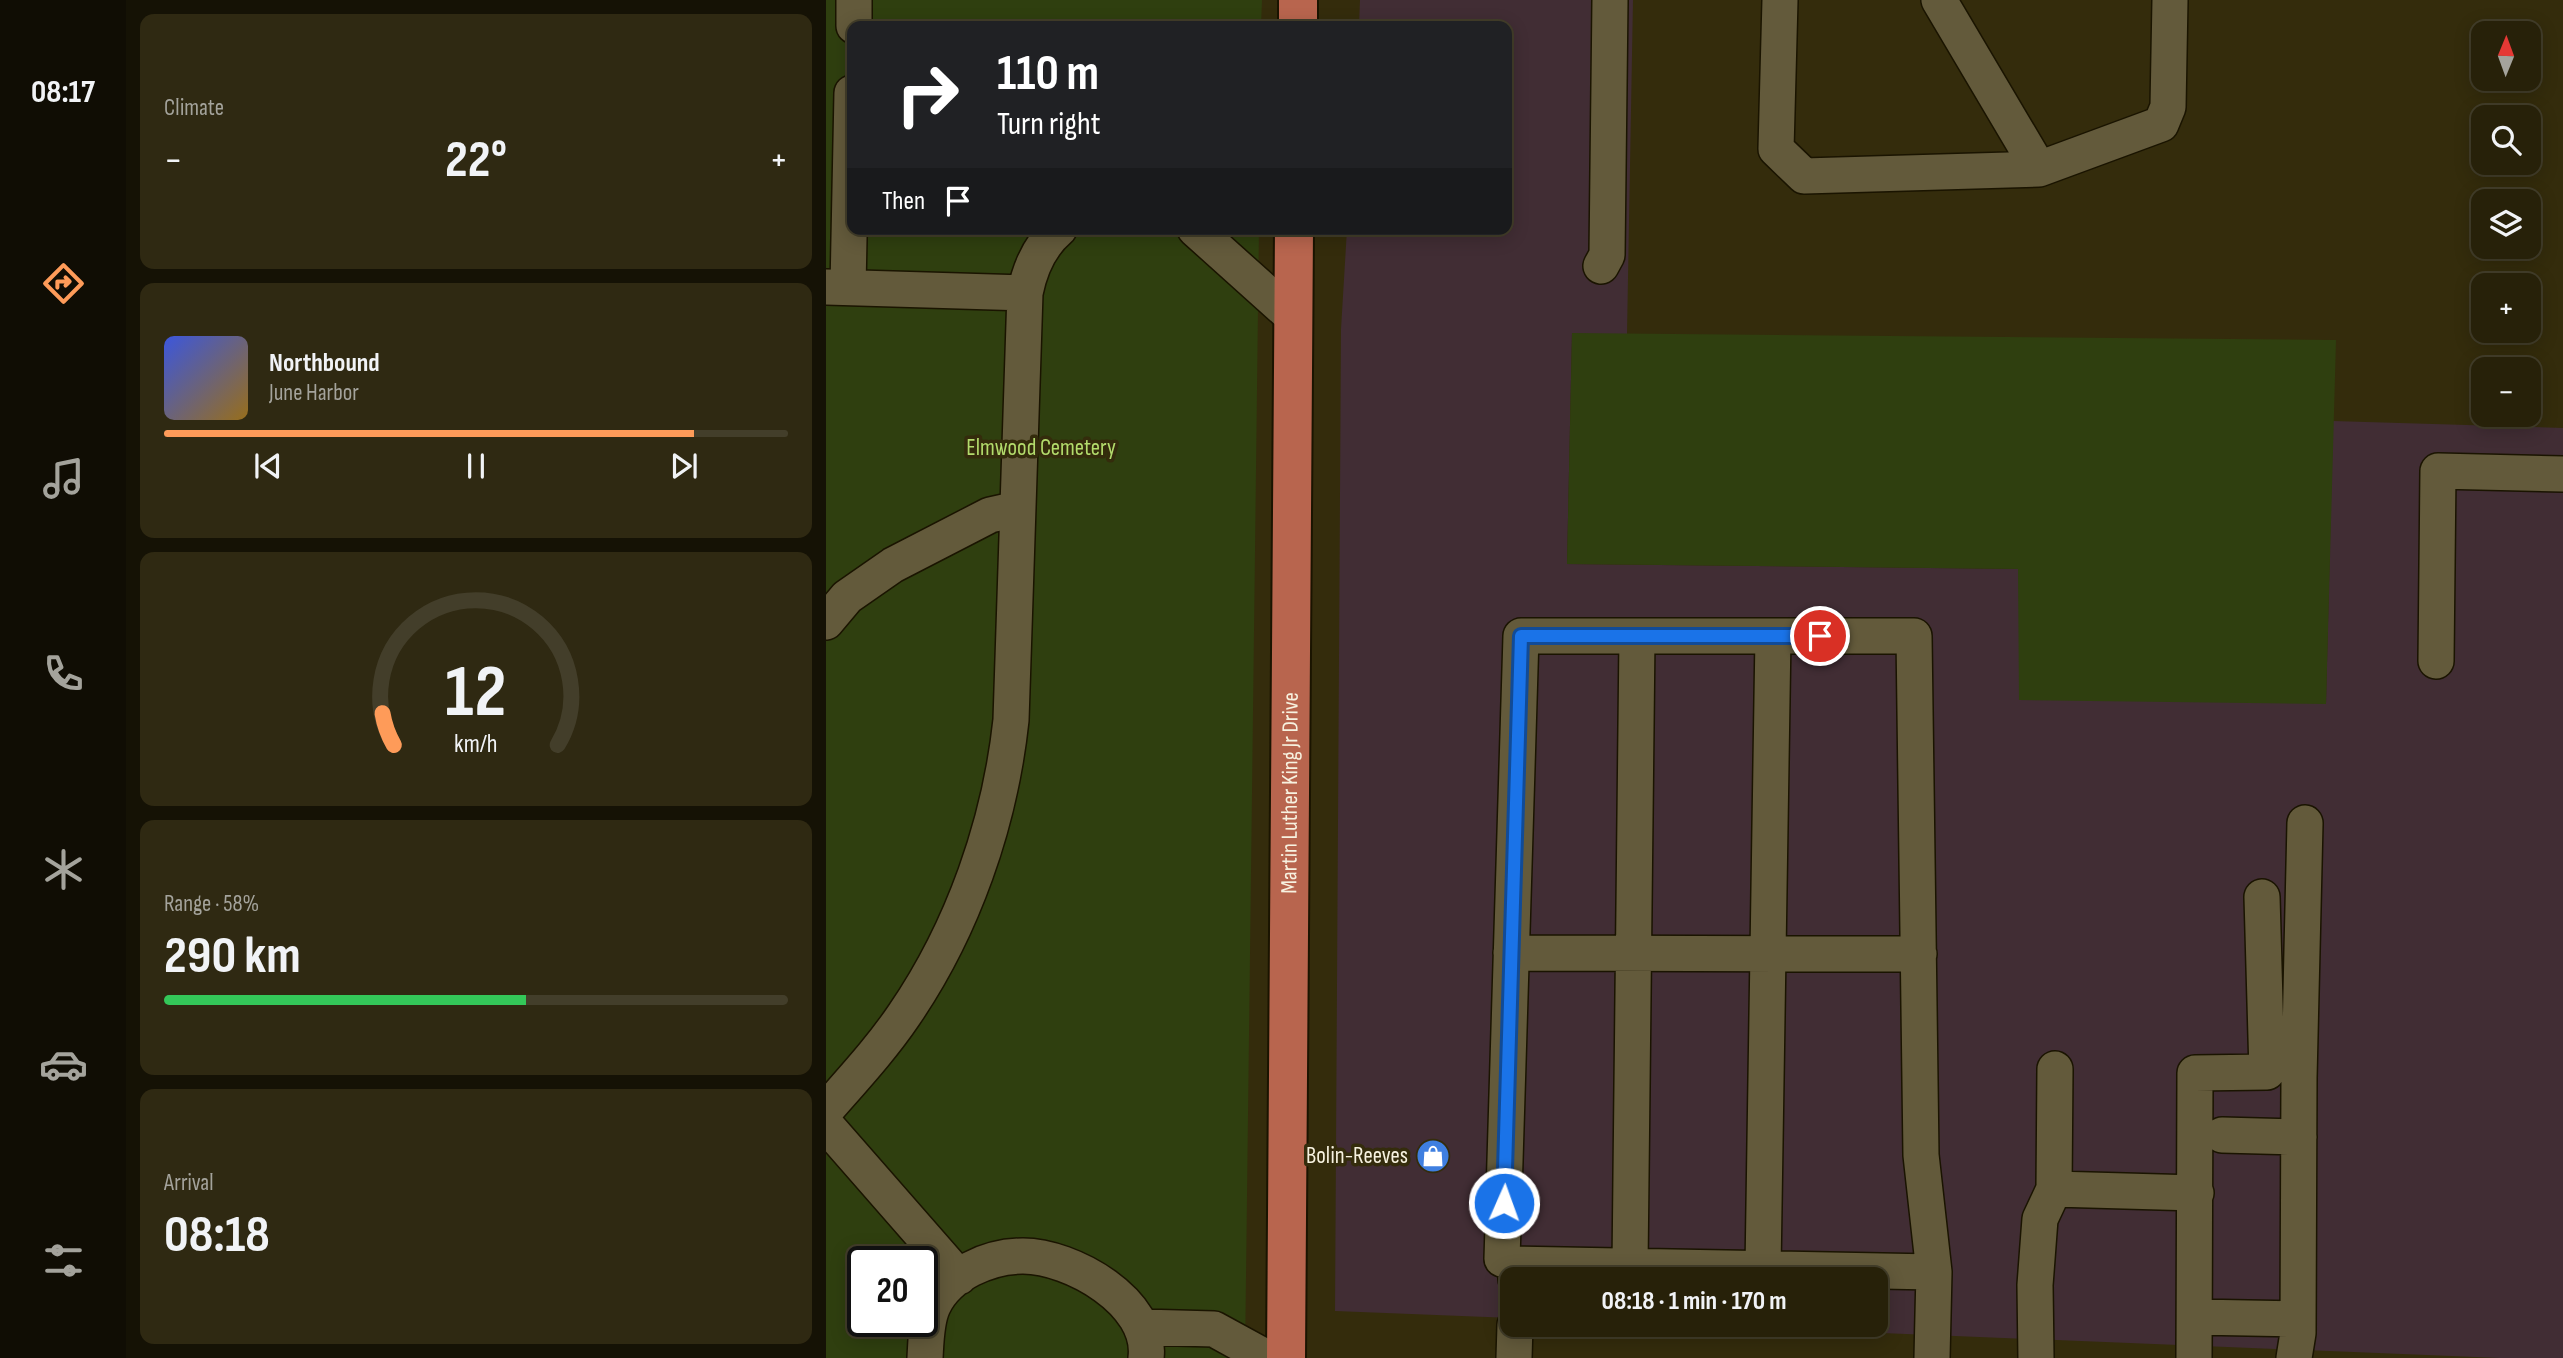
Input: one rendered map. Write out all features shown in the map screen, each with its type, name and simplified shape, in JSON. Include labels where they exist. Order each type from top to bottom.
[{"type":"main road","points":[[1297,21],[1298,0]]},
{"type":"main road","name":"Martin Luther King Jr Drive","points":[[1286,1358],[1294,235]]},
{"type":"lane","points":[[854,0],[854,21]]},
{"type":"lane","points":[[1601,266],[1607,255],[1610,0]]},
{"type":"lane","points":[[1780,0],[1776,149],[1804,176],[2039,169],[2161,124],[2168,107],[2170,0]]},
{"type":"lane","points":[[1939,0],[2039,169]]},
{"type":"lane","points":[[847,158],[837,287],[1025,293]]},
{"type":"lane","points":[[826,1110],[879,1049],[905,1013],[946,940],[979,861],[996,804],[1009,745],[1013,680],[1025,293],[1030,270],[1041,249],[1054,235]]},
{"type":"lane","points":[[1202,235],[1293,317]]},
{"type":"lane","points":[[2436,661],[2438,471],[2563,474]]},
{"type":"lane","points":[[826,622],[847,597],[893,565],[990,515],[1017,509]]},
{"type":"lane","points":[[1511,1267],[1502,1259],[1521,636],[1914,636],[1921,1155],[1934,1272],[1932,1358]]},
{"type":"lane","points":[[1763,1267],[1773,636]]},
{"type":"lane","points":[[1630,1266],[1637,637]]},
{"type":"lane","points":[[2294,1358],[2298,1333],[2305,823]]},
{"type":"lane","points":[[2194,1358],[2195,1073],[2267,1072],[2262,897]]},
{"type":"lane","points":[[1511,953],[1919,954]]},
{"type":"lane","points":[[2036,1358],[2035,1284],[2040,1219],[2054,1189],[2055,1069]]},
{"type":"lane","points":[[826,1125],[959,1277]]},
{"type":"lane","points":[[2222,1135],[2299,1137]]},
{"type":"lane","points":[[2054,1189],[2196,1193]]},
{"type":"lane","points":[[925,1358],[926,1331],[933,1305],[950,1283],[971,1269],[999,1258],[1024,1256],[1054,1261],[1077,1269],[1099,1282],[1130,1309],[1144,1343],[1214,1329],[1267,1358]]},
{"type":"lane","points":[[1611,1267],[1674,1267]]},
{"type":"lane","points":[[1888,1271],[1934,1272]]},
{"type":"lane","points":[[2195,1317],[2298,1319]]},
{"type":"lane","points":[[1514,1358],[1515,1337]]},
{"type":"shaded area","points":[[1360,0],[1633,0],[1627,334],[1572,334],[1567,564],[2018,569],[2326,703],[2333,421],[2563,428],[2563,1358],[2500,1358],[1888,1333],[1888,1267],[1500,1267],[1500,1318],[1335,1311],[1341,329],[1347,235],[1512,235],[1512,21],[1359,21]]},
{"type":"green space","name":"Elmwood Cemetery","points":[[826,0],[1262,0],[1261,21],[847,21],[847,235],[1259,235],[1245,1358],[826,1358]]},
{"type":"green space","points":[[1572,333],[2336,340],[2326,704],[2019,700],[2018,569],[1567,564]]},
{"type":"place","name":"Bolin-Reeves","points":[[1433,1156]]},
{"type":"route","points":[[1504,1203],[1521,636],[1820,636]]}]
